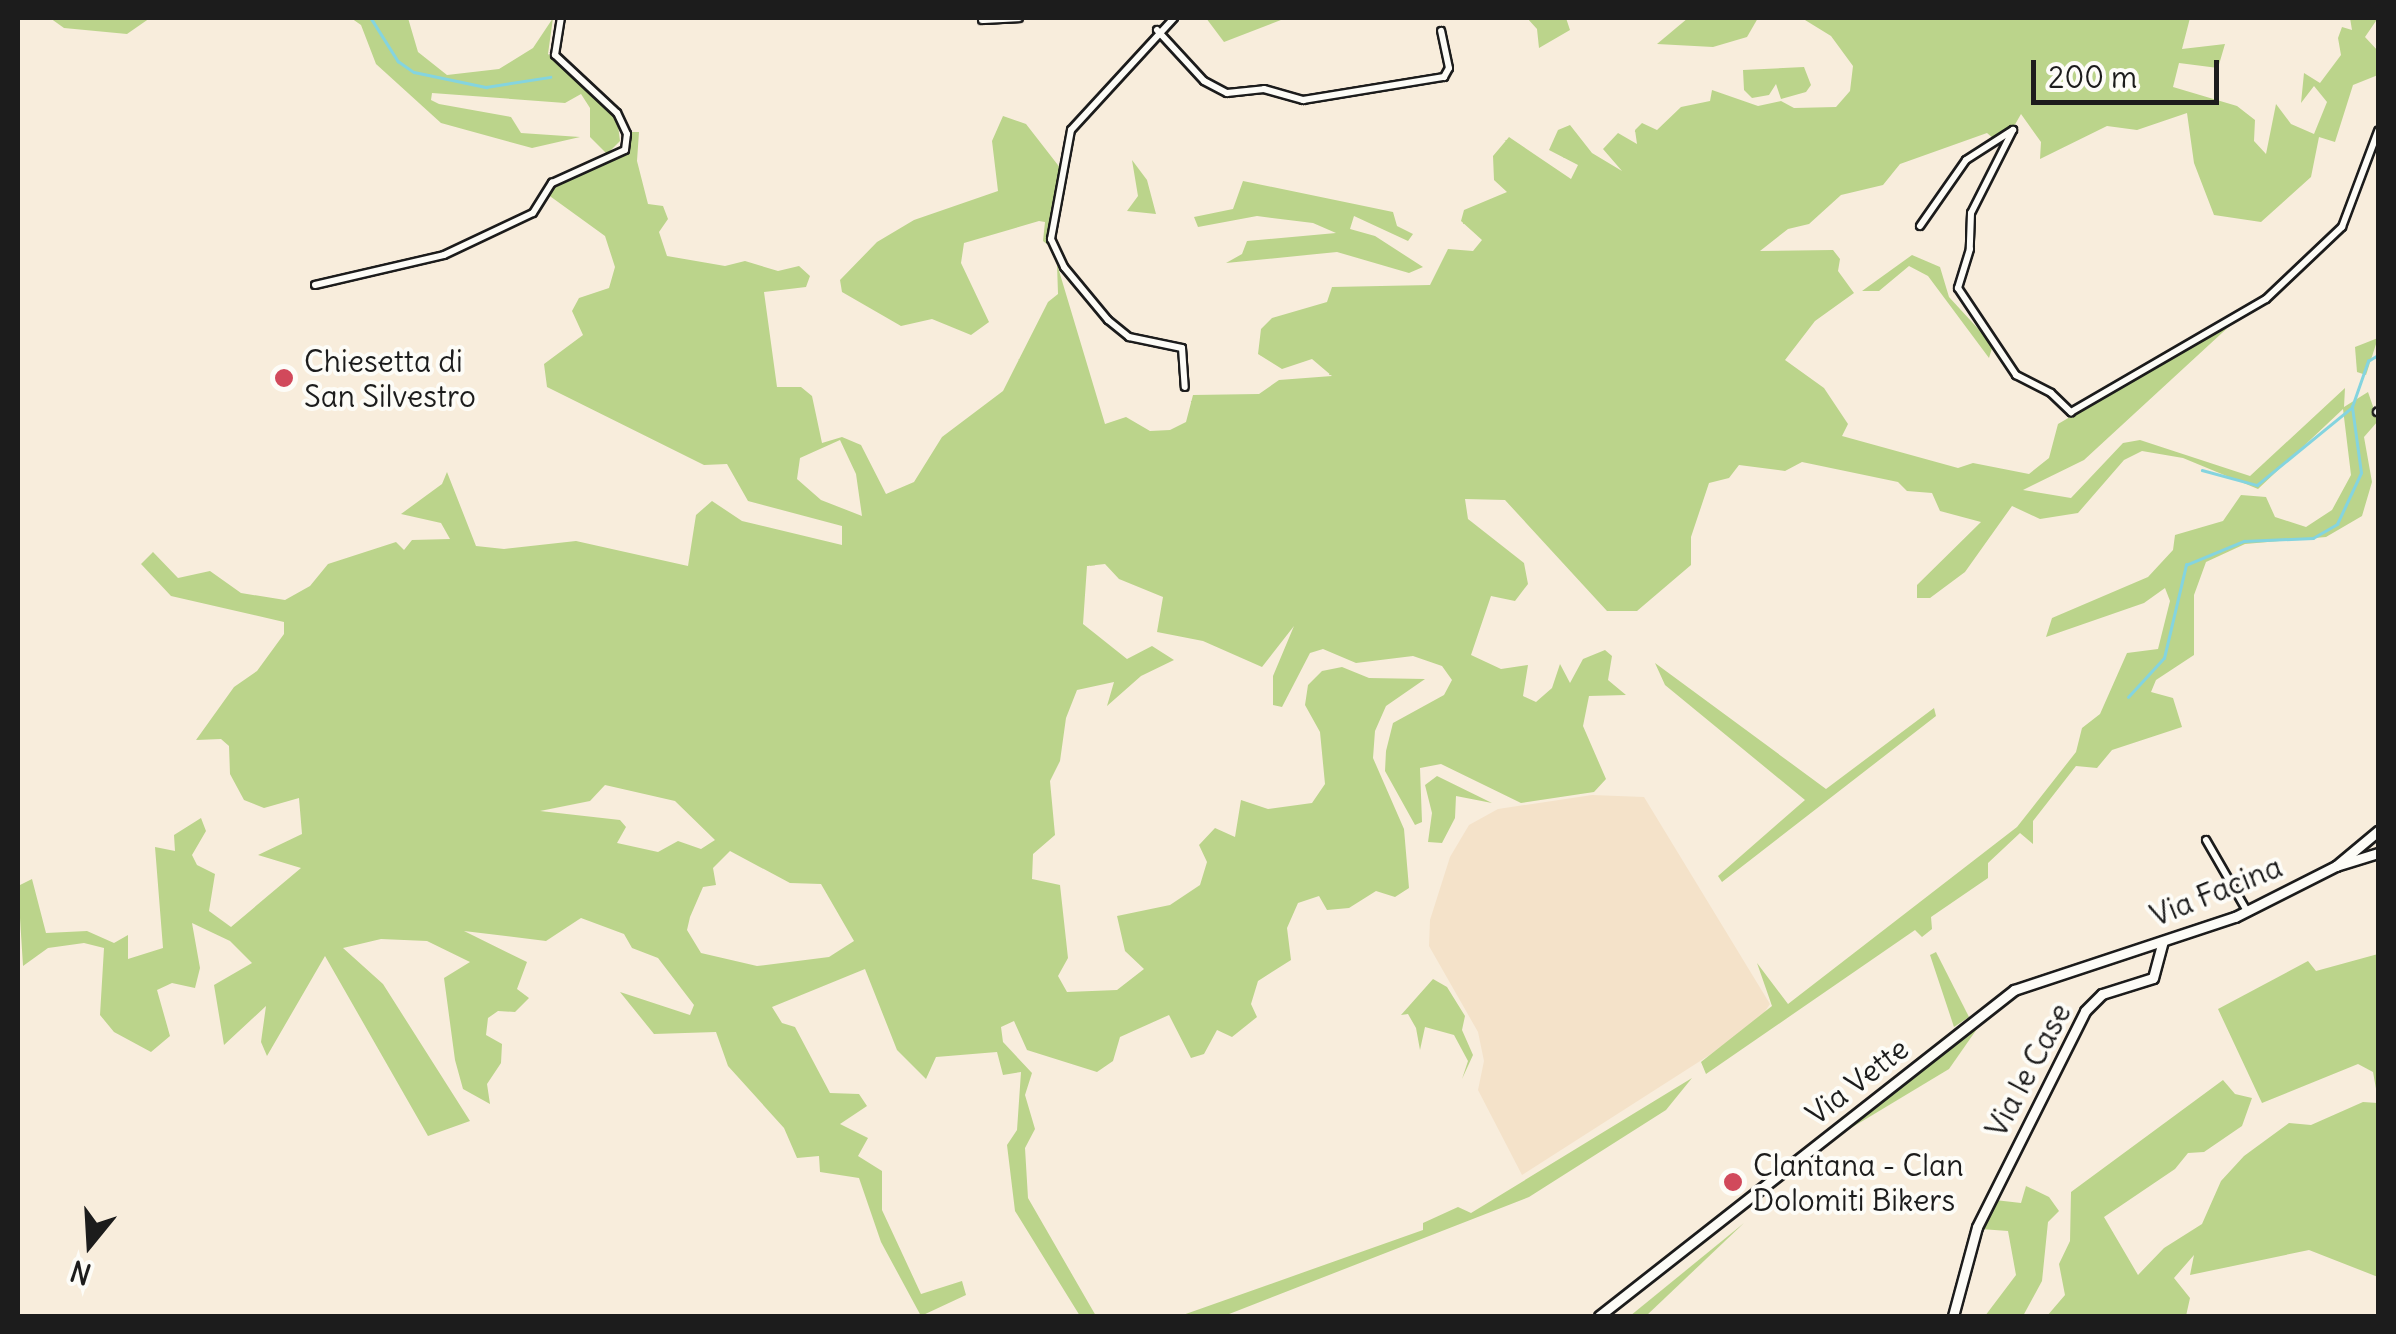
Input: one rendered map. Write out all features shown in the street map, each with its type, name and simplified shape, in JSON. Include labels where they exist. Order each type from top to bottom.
[{"type":"main road","name":"Via Facina","points":[[2059,971],[2163,941],[2246,911],[2336,866],[2378,832]]},
{"type":"main road","points":[[2336,866],[2378,853]]},
{"type":"main road","name":"Via le Case","points":[[1953,1316],[1977,1227],[2085,1011],[2102,994],[2153,978],[2163,941]]},
{"type":"main road","name":"Via Vette","points":[[1599,1316],[1999,1000],[2059,971]]},
{"type":"street","points":[[315,285],[444,255],[533,213],[552,183],[625,150],[628,134],[617,112],[555,55],[561,18]]},
{"type":"street","points":[[981,18],[1004,18]]},
{"type":"street","points":[[981,18],[1019,18]]},
{"type":"street","points":[[1174,18],[1156,30],[1071,130],[1051,238],[1064,268],[1108,320],[1128,337],[1182,348],[1185,387]]},
{"type":"street","points":[[1156,30],[1204,81],[1227,93],[1264,89],[1303,100],[1444,77],[1449,68],[1442,31]]},
{"type":"street","points":[[1920,226],[1966,160],[2014,130],[1971,214],[1970,249],[1958,288],[2016,375],[2051,393],[2071,412],[2266,299],[2342,227],[2378,132]]},
{"type":"street","points":[[2206,840],[2246,911]]},
{"type":"shaded area","points":[[1592,795],[1644,797],[1770,1004],[1760,1019],[1708,1056],[1522,1175],[1478,1090],[1484,1061],[1478,1032],[1429,946],[1430,920],[1450,857],[1469,825],[1498,809]]},
{"type":"green space","points":[[50,18],[150,18],[127,34],[64,28]]},
{"type":"green space","points":[[351,18],[408,18],[418,52],[447,75],[499,69],[533,48],[553,18],[548,54],[600,97],[618,125],[620,141],[607,154],[590,137],[590,108],[581,94],[565,103],[432,93],[431,100],[439,104],[511,117],[521,133],[580,137],[532,148],[441,123],[376,64],[361,25]]},
{"type":"green space","points":[[1206,18],[1286,18],[1224,42]]},
{"type":"green space","points":[[1527,18],[1566,18],[1570,30],[1539,48],[1537,29]]},
{"type":"green space","points":[[1688,18],[1758,18],[1747,37],[1713,47],[1657,44]]},
{"type":"green space","points":[[1778,18],[2190,18],[2182,49],[2225,44],[2218,68],[2179,63],[2173,87],[2237,106],[2255,120],[2254,141],[2266,154],[2276,104],[2291,124],[2314,134],[2327,102],[2314,86],[2301,103],[2304,73],[2320,83],[2341,55],[2338,38],[2342,27],[2352,30],[2350,18],[2378,18],[2365,37],[2378,51],[2378,75],[2353,85],[2335,142],[2319,137],[2311,177],[2261,222],[2214,215],[2194,163],[2187,113],[2137,130],[2107,126],[2040,159],[2041,142],[2021,114],[2009,135],[1994,139],[1987,133],[1900,164],[1883,185],[1841,195],[1809,224],[1788,229],[1760,251],[1833,250],[1840,259],[1838,271],[1854,293],[1815,321],[1785,360],[1824,388],[1848,424],[1842,436],[1958,468],[1973,463],[2029,474],[2049,458],[2058,424],[2235,321],[2084,460],[2023,490],[2071,498],[2123,443],[2140,440],[2250,476],[2345,388],[2344,407],[2368,392],[2378,421],[2364,437],[2372,482],[2362,516],[2326,537],[2245,544],[2206,562],[2194,595],[2194,655],[2156,680],[2151,692],[2173,698],[2182,727],[2112,750],[2097,768],[2076,766],[2033,821],[2033,844],[2020,833],[1988,863],[1988,878],[1931,917],[1932,929],[1922,937],[1915,930],[1706,1074],[1701,1062],[1772,1006],[1757,963],[1788,1004],[2017,827],[2076,752],[2082,728],[2100,714],[2127,653],[2158,649],[2170,601],[2165,588],[2144,603],[2046,637],[2052,618],[2148,577],[2173,550],[2175,535],[2223,521],[2241,495],[2266,497],[2275,517],[2306,527],[2332,510],[2351,475],[2343,409],[2258,489],[2183,458],[2142,451],[2124,460],[2078,513],[2040,519],[2012,506],[1965,572],[1930,598],[1917,598],[1917,585],[1981,522],[1940,511],[1932,493],[1907,491],[1898,482],[1802,462],[1785,471],[1739,465],[1729,478],[1709,483],[1691,537],[1691,565],[1637,611],[1607,611],[1505,500],[1465,499],[1468,519],[1524,563],[1528,584],[1515,601],[1491,596],[1471,655],[1501,669],[1528,665],[1523,696],[1536,702],[1552,688],[1560,664],[1570,683],[1583,659],[1605,650],[1612,656],[1608,680],[1626,695],[1589,696],[1583,726],[1606,779],[1594,792],[1521,803],[1441,764],[1420,768],[1422,822],[1415,825],[1385,771],[1386,751],[1393,723],[1444,695],[1452,680],[1442,666],[1413,656],[1356,663],[1323,649],[1310,653],[1282,707],[1273,705],[1273,676],[1294,626],[1262,667],[1203,641],[1157,632],[1163,597],[1119,579],[1105,564],[1087,566],[1083,624],[1127,659],[1152,646],[1174,660],[1141,676],[1107,706],[1114,682],[1077,690],[1066,718],[1060,761],[1050,781],[1055,835],[1033,854],[1032,879],[1060,885],[1068,958],[1058,976],[1067,992],[1117,990],[1144,969],[1125,951],[1117,916],[1170,905],[1200,885],[1207,862],[1199,845],[1215,828],[1235,837],[1241,800],[1268,809],[1312,803],[1325,784],[1320,732],[1305,705],[1308,685],[1322,671],[1342,667],[1369,678],[1425,679],[1386,706],[1375,731],[1373,758],[1404,829],[1409,888],[1395,897],[1376,891],[1349,908],[1327,910],[1319,896],[1298,903],[1287,928],[1291,960],[1258,981],[1251,1004],[1257,1017],[1232,1037],[1217,1030],[1204,1054],[1191,1058],[1169,1015],[1120,1037],[1113,1061],[1097,1072],[1027,1050],[1014,1021],[1001,1027],[1003,1042],[1032,1073],[1025,1095],[1035,1129],[1025,1148],[1028,1198],[1096,1316],[1080,1316],[1015,1211],[1007,1145],[1017,1130],[1021,1072],[1003,1075],[997,1052],[936,1057],[926,1079],[897,1050],[865,969],[772,1007],[782,1023],[795,1027],[830,1093],[859,1094],[867,1106],[840,1124],[868,1138],[858,1156],[882,1171],[882,1210],[921,1294],[962,1281],[966,1295],[921,1316],[881,1242],[859,1178],[820,1172],[819,1156],[797,1158],[784,1128],[728,1066],[716,1032],[654,1034],[620,992],[690,1015],[694,1005],[658,958],[632,948],[624,934],[581,918],[546,941],[464,931],[527,962],[517,989],[529,998],[515,1012],[498,1011],[488,1018],[486,1035],[502,1044],[501,1063],[487,1084],[490,1104],[463,1089],[455,1060],[444,978],[470,962],[427,941],[381,939],[343,948],[383,984],[470,1121],[428,1136],[325,956],[267,1056],[261,1042],[266,1006],[224,1045],[214,985],[252,963],[230,941],[192,923],[200,968],[195,988],[172,983],[157,990],[170,1036],[151,1052],[114,1032],[100,1015],[104,948],[84,943],[48,948],[23,966],[18,886],[32,879],[46,933],[87,931],[114,943],[128,935],[128,959],[163,948],[155,847],[175,851],[174,835],[201,818],[206,831],[192,855],[197,865],[215,874],[209,911],[231,927],[301,868],[258,855],[302,834],[299,798],[264,808],[244,800],[230,774],[229,746],[221,739],[196,740],[234,687],[257,671],[284,634],[284,622],[171,596],[141,564],[153,552],[178,578],[210,571],[241,593],[285,600],[310,586],[328,564],[396,542],[404,550],[412,540],[450,539],[441,523],[401,514],[442,484],[447,472],[476,546],[504,549],[576,541],[688,566],[696,515],[712,501],[742,521],[842,545],[842,526],[748,501],[727,464],[704,465],[547,387],[544,364],[583,335],[572,311],[579,298],[609,288],[615,267],[605,236],[547,194],[554,185],[627,152],[630,132],[639,132],[637,161],[648,204],[663,206],[668,219],[659,232],[667,256],[725,266],[745,261],[778,271],[799,266],[810,276],[806,287],[764,292],[777,387],[801,387],[812,396],[822,443],[842,437],[861,445],[886,494],[914,482],[942,437],[1003,391],[1048,302],[1058,294],[1057,264],[1105,424],[1126,417],[1150,431],[1170,430],[1186,422],[1193,395],[1259,394],[1279,380],[1332,376],[1312,359],[1282,369],[1258,354],[1261,329],[1272,318],[1327,302],[1332,287],[1430,285],[1448,249],[1473,251],[1482,240],[1461,221],[1464,210],[1507,192],[1494,180],[1493,156],[1509,137],[1571,179],[1578,165],[1549,150],[1558,130],[1570,125],[1592,153],[1622,171],[1603,149],[1618,133],[1637,144],[1635,130],[1642,123],[1657,130],[1681,107],[1710,101],[1712,90],[1758,106],[1781,101],[1794,108],[1836,107],[1850,91],[1853,66],[1831,36],[1805,20]],"holes":[[[840,440],[856,474],[862,516],[821,500],[797,479],[800,458]],[[605,785],[675,801],[715,840],[701,849],[678,841],[658,852],[617,843],[626,827],[620,820],[540,811],[590,801]],[[730,851],[790,883],[821,884],[854,941],[829,957],[757,966],[701,953],[687,930],[703,887],[716,885],[713,868]]]},
{"type":"green space","points":[[1804,67],[1811,85],[1806,92],[1781,99],[1776,84],[1769,95],[1752,98],[1744,90],[1743,70]]},
{"type":"green space","points":[[1003,116],[1026,124],[1061,169],[1048,245],[1043,241],[1045,222],[1039,221],[964,243],[961,263],[989,322],[971,335],[932,319],[901,326],[842,292],[840,280],[877,242],[914,220],[998,191],[992,141]]},
{"type":"green space","points":[[1132,160],[1147,180],[1156,214],[1127,211],[1138,196]]},
{"type":"green space","points":[[1243,181],[1393,212],[1397,226],[1413,234],[1408,241],[1354,216],[1350,229],[1375,236],[1423,267],[1409,273],[1337,252],[1226,263],[1242,254],[1247,241],[1336,233],[1313,223],[1257,216],[1198,227],[1194,217],[1233,209]]},
{"type":"green space","points":[[1912,255],[1940,267],[1949,297],[1993,345],[1989,358],[1928,276],[1909,266],[1879,291],[1862,291]]},
{"type":"green space","points":[[2378,338],[2366,375],[2357,372],[2355,347]]},
{"type":"green space","points":[[1655,663],[1826,789],[1934,708],[1936,716],[1722,882],[1718,876],[1805,800],[1665,685]]},
{"type":"green space","points":[[1437,776],[1492,803],[1456,796],[1455,818],[1442,843],[1428,842],[1432,813],[1425,785]]},
{"type":"green space","points":[[1936,952],[1969,1017],[1954,1027],[1930,955]]},
{"type":"green space","points":[[2378,954],[2378,1100],[2373,1072],[2358,1064],[2262,1103],[2218,1009],[2308,961],[2316,971]]},
{"type":"green space","points":[[1433,979],[1447,987],[1465,1016],[1462,1030],[1473,1055],[1462,1079],[1468,1061],[1454,1035],[1425,1027],[1420,1050],[1416,1028],[1408,1014],[1401,1015]]},
{"type":"green space","points":[[1986,1016],[1949,1069],[1821,1146]]},
{"type":"green space","points":[[1692,1078],[1666,1110],[1529,1197],[1224,1316],[1180,1316],[1423,1230],[1423,1223],[1458,1207],[1471,1213]]},
{"type":"green space","points":[[2223,1080],[2235,1094],[2252,1098],[2242,1126],[2204,1152],[2188,1153],[2175,1169],[2104,1217],[2138,1275],[2164,1248],[2202,1224],[2221,1181],[2244,1156],[2289,1123],[2311,1125],[2363,1102],[2378,1103],[2378,1277],[2309,1250],[2190,1275],[2194,1255],[2174,1278],[2190,1298],[2186,1316],[2047,1316],[2065,1295],[2059,1264],[2070,1241],[2071,1192]]},
{"type":"green space","points":[[2026,1186],[2049,1197],[2059,1211],[2048,1222],[2042,1281],[2023,1316],[1985,1316],[2016,1275],[2008,1231],[1981,1229],[1995,1200],[2021,1203]]},
{"type":"green space","points":[[1744,1223],[1646,1316],[1630,1316]]},
{"type":"waterway","points":[[371,18],[398,61],[414,72],[486,87],[550,77]]},
{"type":"waterway","points":[[2128,697],[2164,658],[2186,565],[2244,541],[2313,538],[2337,524],[2361,473],[2352,407],[2368,361],[2378,355]]},
{"type":"waterway","points":[[2202,470],[2257,485],[2350,409]]},
{"type":"place","name":"Chiesetta di San Silvestro","points":[[284,378]]},
{"type":"place","name":"Clantana - Clan Dolomiti Bikers","points":[[1733,1182]]}]
